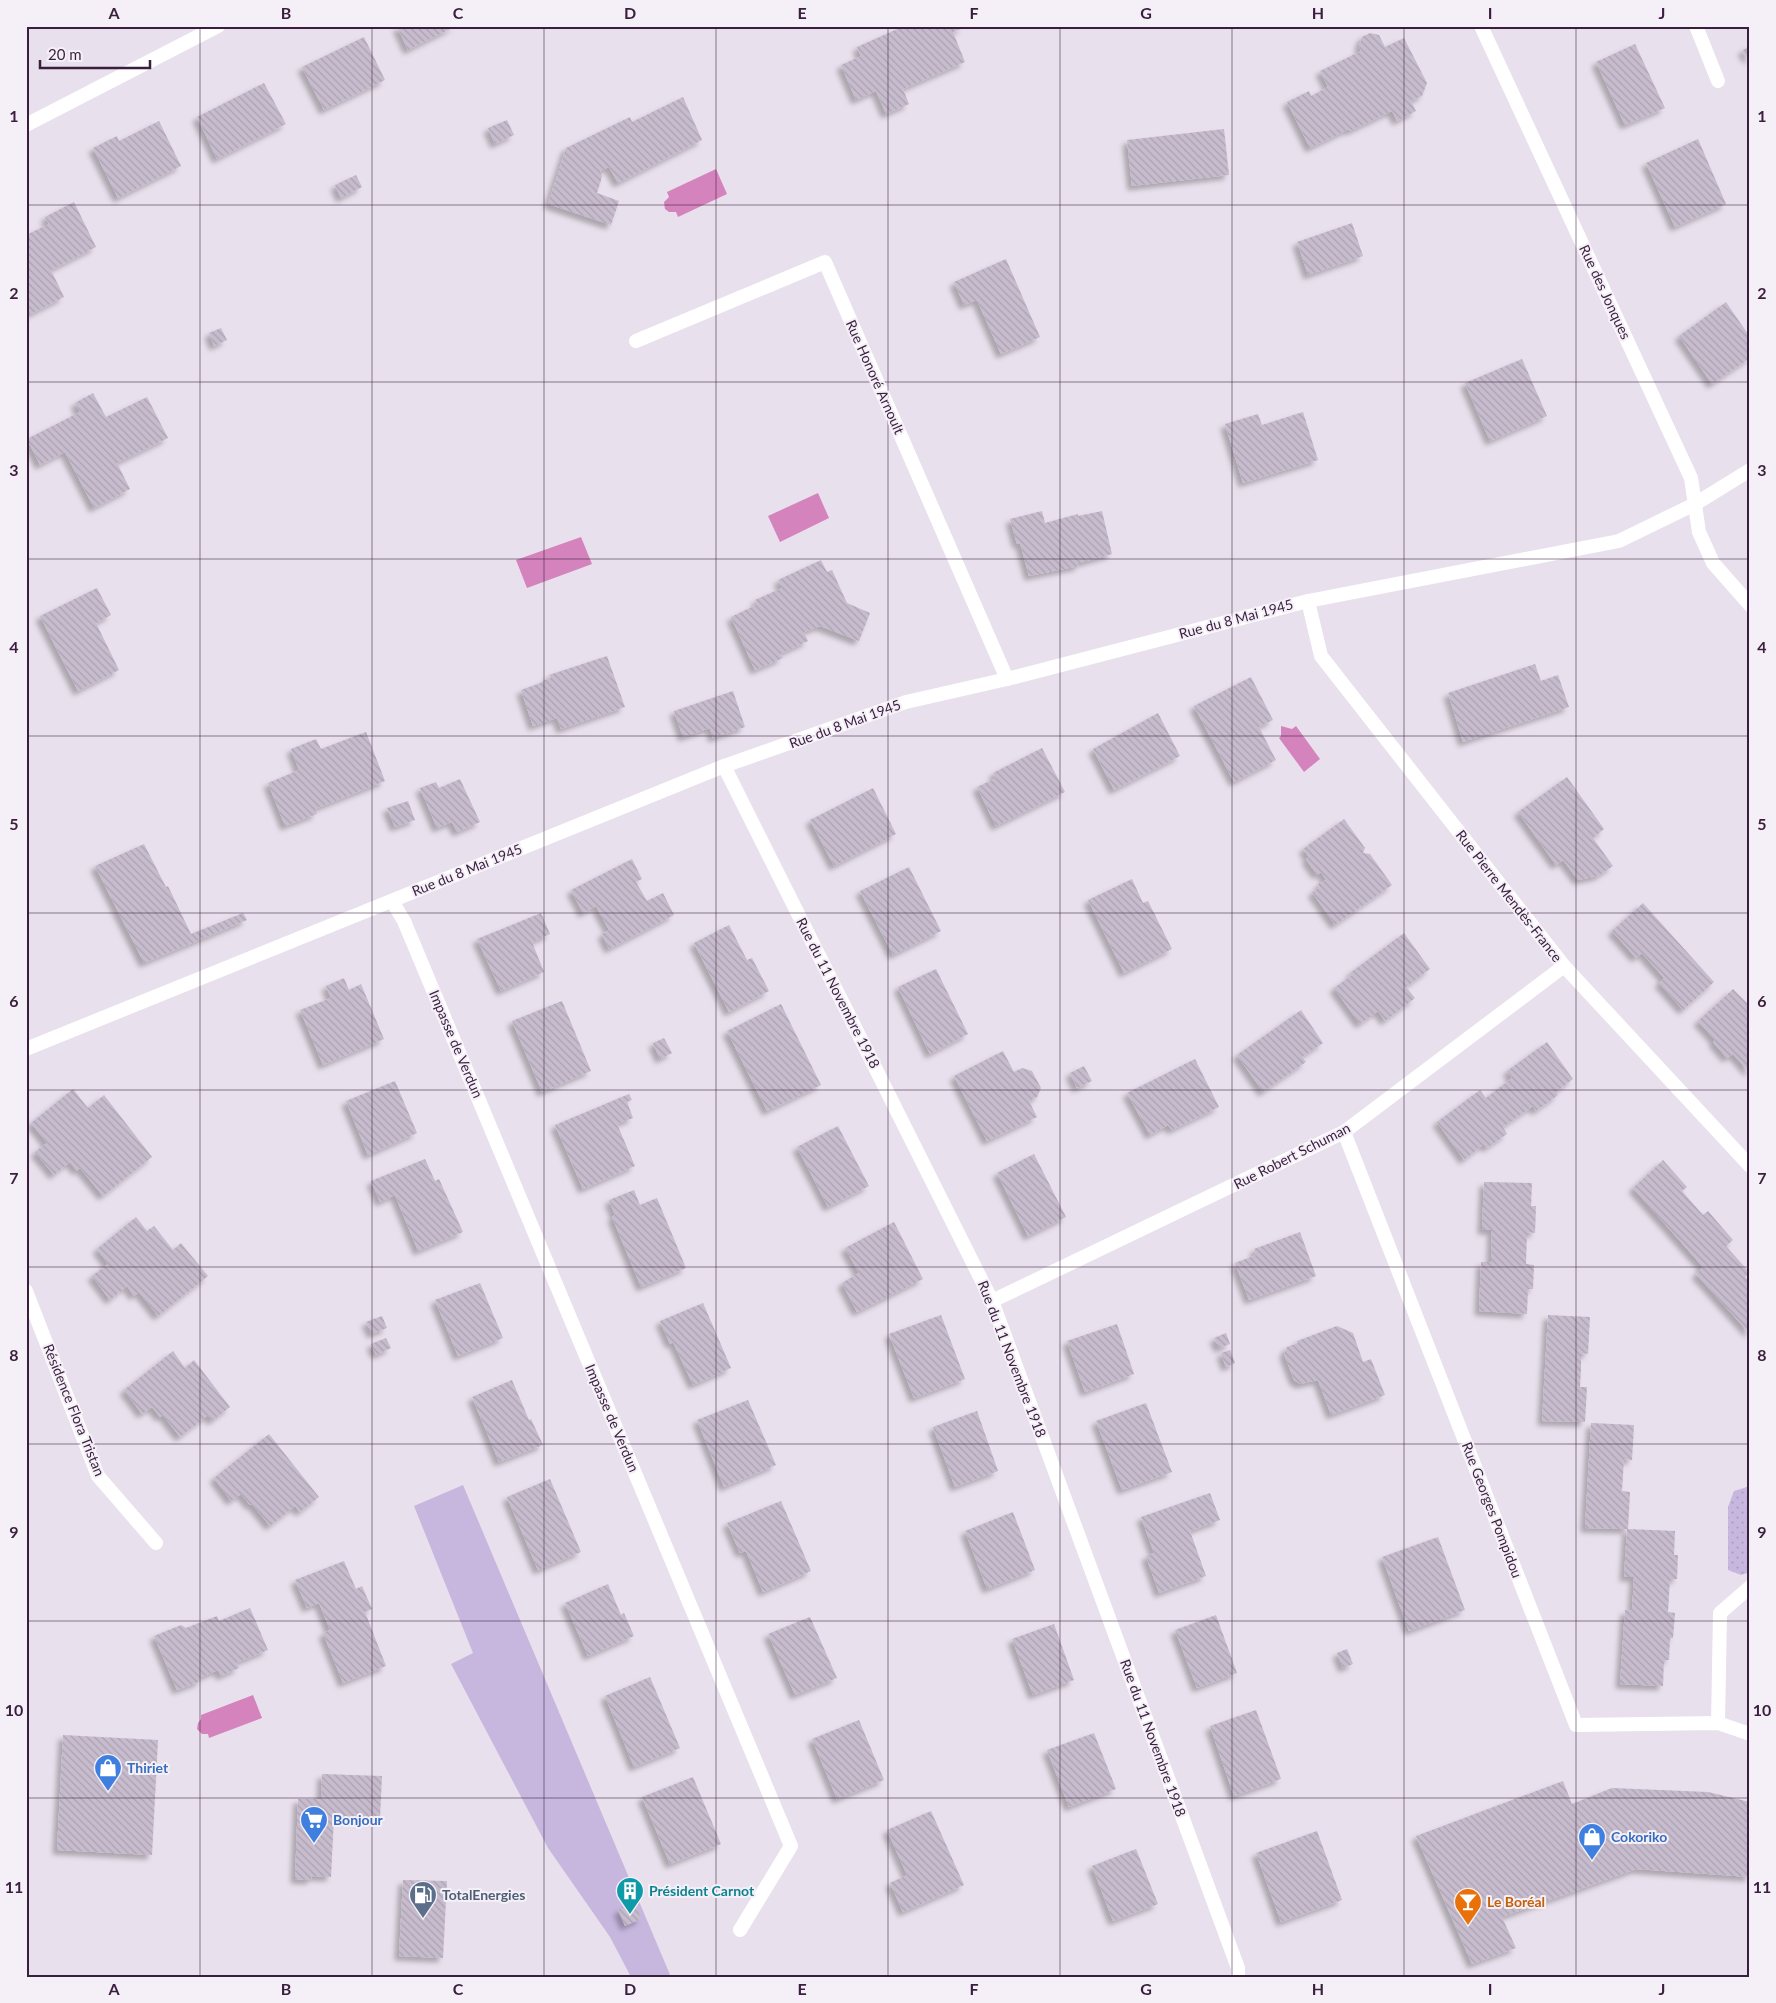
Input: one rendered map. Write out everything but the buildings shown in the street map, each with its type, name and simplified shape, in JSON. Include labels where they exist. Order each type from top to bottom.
[{"type":"street","points":[[26,125],[218,26]]},
{"type":"street","name":"Rue des Jonques","points":[[1481,26],[1691,478],[1699,532],[1713,563],[1750,605]]},
{"type":"street","points":[[1696,26],[1718,81]]},
{"type":"street","name":"Rue Honoré Arnoult","points":[[636,341],[825,262],[1006,679]]},
{"type":"street","name":"Rue du 8 Mai 1945","points":[[26,1048],[724,766],[906,702],[1006,679],[1308,600],[1619,541],[1694,504],[1750,470]]},
{"type":"street","name":"Rue Pierre Mendès-France","points":[[1308,600],[1321,656],[1564,966],[1750,1166]]},
{"type":"street","name":"Rue du 11 Novembre 1918","points":[[724,766],[992,1301],[1228,1940],[1238,1968],[1238,1977]]},
{"type":"street","name":"Impasse de Verdun","points":[[392,901],[408,930],[791,1846],[740,1930]]},
{"type":"street","name":"Rue Robert Schuman","points":[[992,1301],[1344,1132],[1564,966]]},
{"type":"street","name":"Rue Georges Pompidou","points":[[1344,1132],[1576,1725],[1718,1723],[1750,1734]]},
{"type":"street","name":"Résidence Flora Tristan","points":[[26,1291],[98,1476],[156,1543]]},
{"type":"street","points":[[1718,1723],[1720,1613],[1750,1588]]},
{"type":"shaded area","points":[[716,169],[727,194],[678,217],[676,212],[669,212],[665,209],[664,202],[669,197],[667,192]]},
{"type":"shaded area","points":[[818,493],[829,518],[780,542],[768,516]]},
{"type":"shaded area","points":[[581,537],[592,564],[527,588],[516,560]]},
{"type":"shaded area","points":[[1281,726],[1292,729],[1296,726],[1320,759],[1304,772],[1279,738],[1281,736]]},
{"type":"shaded area","points":[[463,1485],[671,1977],[631,1977],[610,1937],[548,1848],[451,1664],[473,1653],[414,1506]]},
{"type":"shaded area","points":[[1750,1486],[1750,1572],[1741,1575],[1728,1570],[1728,1507],[1734,1491]]},
{"type":"shaded area","points":[[253,1695],[262,1718],[209,1738],[208,1734],[202,1734],[197,1729],[201,1715]]},
{"type":"place","name":"Thiriet","points":[[108,1792]]},
{"type":"place","name":"Bonjour","points":[[314,1844]]},
{"type":"place","name":"Cokoriko","points":[[1592,1861]]},
{"type":"place","name":"Président Carnot","points":[[630,1915]]},
{"type":"place","name":"TotalEnergies","points":[[423,1919]]},
{"type":"place","name":"Le Boréal","points":[[1468,1926]]}]
